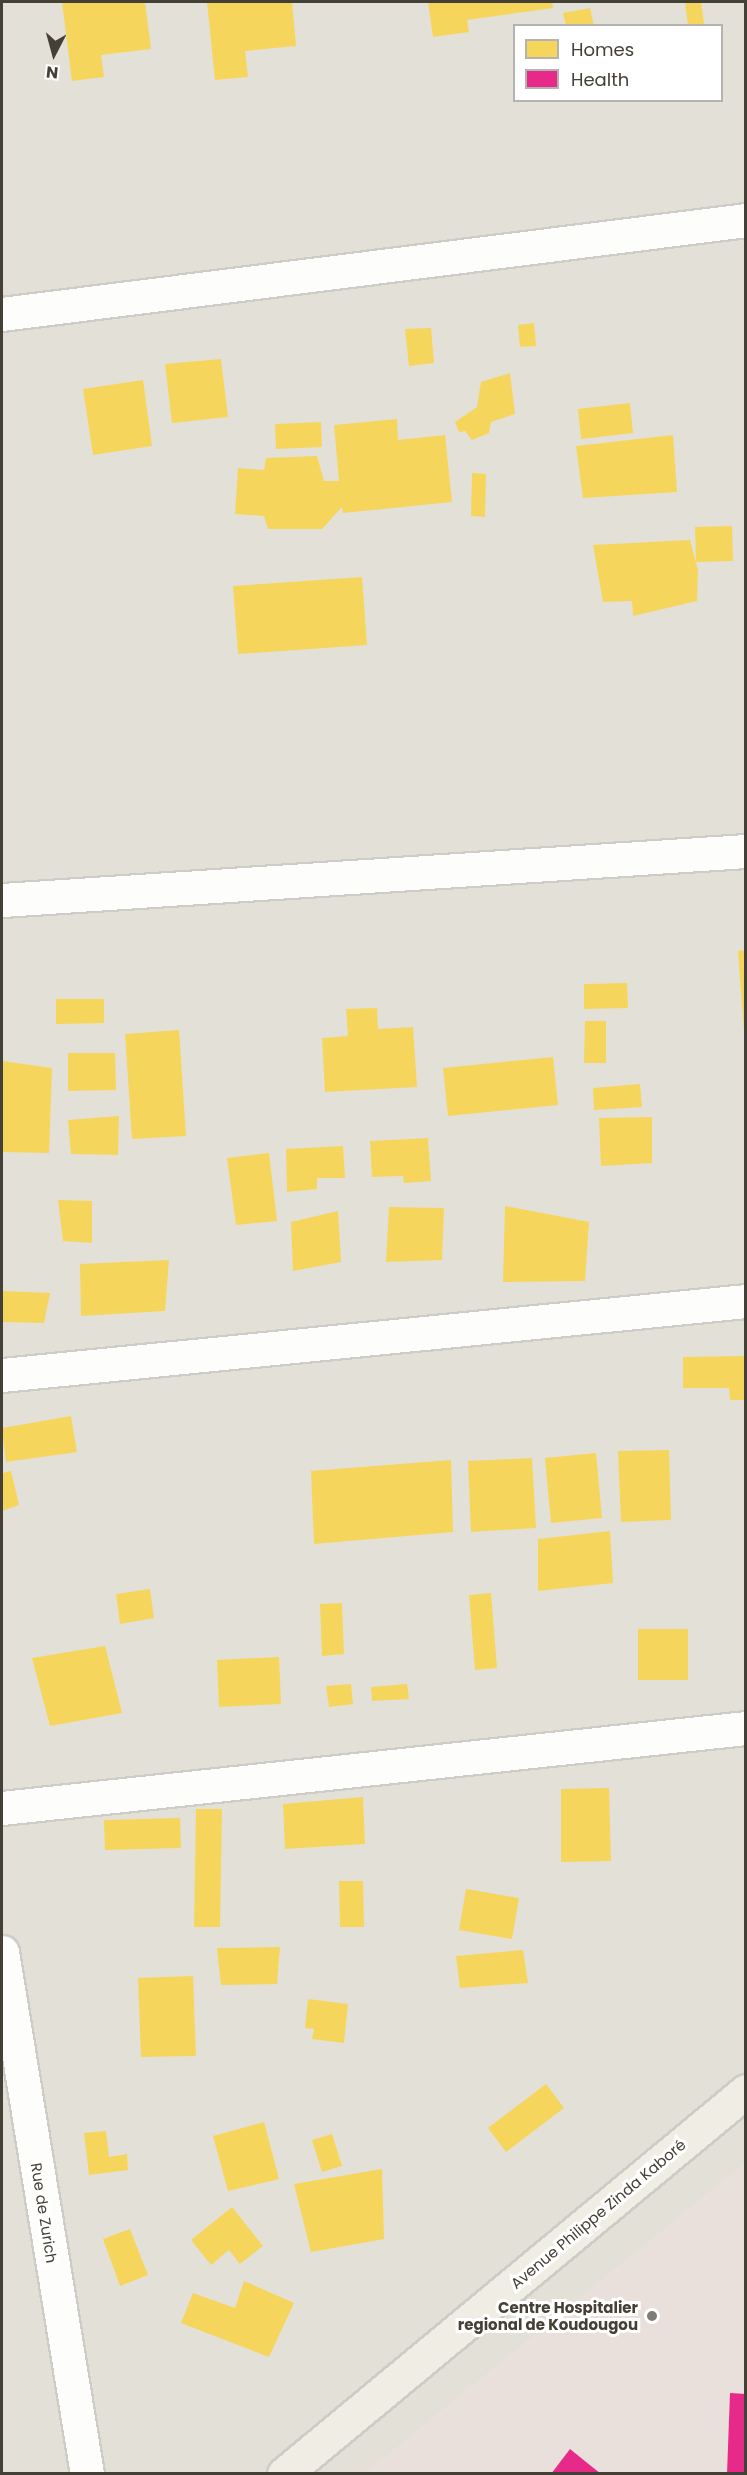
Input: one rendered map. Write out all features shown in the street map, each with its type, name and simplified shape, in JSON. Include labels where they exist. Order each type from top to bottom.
[{"type":"main road","name":"Avenue Philippe Zinda Kaboré","points":[[284,2474],[746,2091]]},
{"type":"street","points":[[2,314],[746,220]]},
{"type":"street","points":[[2,900],[746,851]]},
{"type":"street","points":[[2,1375],[746,1301]]},
{"type":"street","points":[[2,1808],[746,1728]]},
{"type":"street","name":"Rue de Zurich","points":[[2,1952],[87,2474]]},
{"type":"shaded area","points":[[2,2],[745,2],[745,2473],[2,2473]]},
{"type":"shaded area","name":"Centre Hospitalier regional de Koudougou","points":[[745,2163],[745,2473],[371,2474],[370,2469]]},
{"type":"building: Homes","points":[[62,2],[145,2],[151,49],[101,55],[104,77],[72,81]]},
{"type":"building: Homes","points":[[207,2],[292,2],[296,46],[245,51],[248,77],[215,80]]},
{"type":"building: Homes","points":[[428,2],[552,2],[553,8],[467,20],[469,32],[433,37]]},
{"type":"building: Homes","points":[[685,2],[701,2],[704,24],[688,24]]},
{"type":"building: Homes","points":[[590,8],[594,24],[566,24],[563,13]]},
{"type":"building: Homes","points":[[534,323],[536,346],[520,347],[518,325]]},
{"type":"building: Homes","points":[[431,328],[434,363],[409,366],[405,329]]},
{"type":"building: Homes","points":[[221,359],[228,417],[172,423],[165,364]]},
{"type":"building: Homes","points":[[510,373],[515,414],[491,422],[489,433],[472,440],[465,431],[459,432],[455,422],[477,407],[481,382]]},
{"type":"building: Homes","points":[[143,380],[152,446],[93,455],[83,389]]},
{"type":"building: Homes","points":[[630,403],[633,433],[581,439],[578,409]]},
{"type":"building: Homes","points":[[397,419],[398,440],[445,435],[452,502],[343,513],[342,507],[322,529],[268,529],[264,516],[235,514],[238,468],[264,470],[266,458],[317,456],[324,481],[339,481],[334,425]]},
{"type":"building: Homes","points":[[321,422],[322,447],[276,449],[275,424]]},
{"type":"building: Homes","points":[[673,435],[677,492],[583,498],[576,446]]},
{"type":"building: Homes","points":[[472,473],[486,474],[485,517],[471,516]]},
{"type":"building: Homes","points":[[732,526],[733,561],[696,562],[695,527]]},
{"type":"building: Homes","points":[[690,540],[698,570],[697,601],[633,616],[632,601],[603,602],[593,545]]},
{"type":"building: Homes","points":[[362,577],[367,645],[238,654],[233,586]]},
{"type":"building: Homes","points":[[746,950],[746,1031],[744,1031],[738,951]]},
{"type":"building: Homes","points":[[627,983],[628,1008],[584,1009],[584,984]]},
{"type":"building: Homes","points":[[56,999],[104,999],[104,1023],[56,1024]]},
{"type":"building: Homes","points":[[377,1008],[378,1029],[413,1027],[417,1087],[325,1092],[322,1038],[348,1036],[346,1009]]},
{"type":"building: Homes","points":[[585,1021],[606,1021],[606,1063],[584,1063]]},
{"type":"building: Homes","points":[[179,1030],[186,1136],[132,1139],[125,1034]]},
{"type":"building: Homes","points":[[68,1053],[115,1053],[116,1090],[68,1091]]},
{"type":"building: Homes","points":[[553,1057],[558,1105],[448,1116],[443,1068]]},
{"type":"building: Homes","points":[[2,1061],[52,1068],[49,1153],[2,1152]]},
{"type":"building: Homes","points":[[640,1084],[642,1107],[594,1110],[593,1088]]},
{"type":"building: Homes","points":[[119,1116],[118,1155],[71,1154],[68,1120]]},
{"type":"building: Homes","points":[[652,1117],[652,1163],[601,1166],[599,1118]]},
{"type":"building: Homes","points":[[428,1138],[431,1181],[404,1183],[403,1176],[372,1177],[370,1141]]},
{"type":"building: Homes","points":[[343,1146],[345,1178],[317,1178],[317,1189],[287,1192],[286,1149]]},
{"type":"building: Homes","points":[[269,1153],[277,1221],[236,1225],[227,1158]]},
{"type":"building: Homes","points":[[58,1200],[92,1201],[92,1243],[63,1241]]},
{"type":"building: Homes","points":[[505,1206],[589,1222],[585,1281],[503,1282]]},
{"type":"building: Homes","points":[[389,1207],[444,1208],[442,1260],[386,1262]]},
{"type":"building: Homes","points":[[338,1211],[341,1262],[293,1271],[291,1222]]},
{"type":"building: Homes","points":[[169,1260],[165,1311],[81,1316],[80,1264]]},
{"type":"building: Homes","points":[[2,1291],[50,1293],[44,1323],[2,1322]]},
{"type":"building: Homes","points":[[746,1356],[746,1400],[730,1400],[729,1388],[683,1388],[683,1357]]},
{"type":"building: Homes","points":[[71,1416],[77,1452],[6,1462],[2,1428]]},
{"type":"building: Homes","points":[[669,1450],[671,1520],[621,1522],[618,1451]]},
{"type":"building: Homes","points":[[596,1453],[602,1518],[551,1523],[545,1458]]},
{"type":"building: Homes","points":[[532,1458],[536,1528],[471,1532],[468,1461]]},
{"type":"building: Homes","points":[[451,1460],[453,1532],[314,1544],[311,1471]]},
{"type":"building: Homes","points":[[11,1471],[19,1505],[2,1511],[2,1473]]},
{"type":"building: Homes","points":[[610,1531],[613,1583],[538,1591],[538,1539]]},
{"type":"building: Homes","points":[[150,1589],[154,1618],[120,1624],[116,1594]]},
{"type":"building: Homes","points":[[491,1593],[497,1668],[475,1670],[469,1595]]},
{"type":"building: Homes","points":[[342,1603],[344,1654],[322,1656],[320,1604]]},
{"type":"building: Homes","points":[[638,1629],[688,1629],[688,1680],[638,1680]]},
{"type":"building: Homes","points":[[105,1646],[122,1713],[50,1726],[32,1658]]},
{"type":"building: Homes","points":[[279,1657],[281,1704],[219,1707],[217,1660]]},
{"type":"building: Homes","points":[[351,1684],[353,1704],[329,1707],[326,1686]]},
{"type":"building: Homes","points":[[407,1684],[409,1699],[372,1701],[371,1687]]},
{"type":"building: Homes","points":[[609,1788],[611,1861],[561,1862],[561,1789]]},
{"type":"building: Homes","points":[[363,1797],[365,1844],[285,1849],[283,1804]]},
{"type":"building: Homes","points":[[196,1809],[222,1809],[220,1927],[194,1927]]},
{"type":"building: Homes","points":[[180,1818],[181,1848],[105,1850],[104,1820]]},
{"type":"building: Homes","points":[[339,1881],[363,1881],[364,1927],[340,1927]]},
{"type":"building: Homes","points":[[466,1889],[519,1898],[512,1939],[459,1930]]},
{"type":"building: Homes","points":[[280,1947],[277,1984],[221,1985],[217,1948]]},
{"type":"building: Homes","points":[[523,1950],[528,1983],[460,1988],[456,1956]]},
{"type":"building: Homes","points":[[193,1976],[196,2056],[141,2057],[138,1978]]},
{"type":"building: Homes","points":[[308,1999],[348,2004],[344,2043],[312,2039],[314,2029],[305,2028]]},
{"type":"building: Homes","points":[[546,2084],[564,2108],[506,2152],[488,2128]]},
{"type":"building: Homes","points":[[264,2122],[279,2179],[228,2191],[213,2136]]},
{"type":"building: Homes","points":[[106,2131],[109,2157],[127,2154],[128,2170],[89,2175],[84,2133]]},
{"type":"building: Homes","points":[[332,2134],[342,2166],[322,2172],[312,2140]]},
{"type":"building: Homes","points":[[382,2169],[384,2239],[311,2252],[294,2184]]},
{"type":"building: Homes","points":[[232,2207],[263,2246],[240,2264],[229,2250],[211,2265],[191,2240]]},
{"type":"building: Homes","points":[[130,2229],[148,2275],[120,2286],[103,2239]]},
{"type":"building: Homes","points":[[244,2281],[294,2303],[269,2357],[181,2323],[193,2293],[235,2308]]},
{"type":"building: Health","points":[[730,2393],[746,2394],[746,2474],[727,2474]]},
{"type":"building: Health","points":[[570,2449],[601,2474],[551,2474]]},
{"type":"place","name":"Centre Hospitalier regional de Koudougou","points":[[652,2316]]}]
